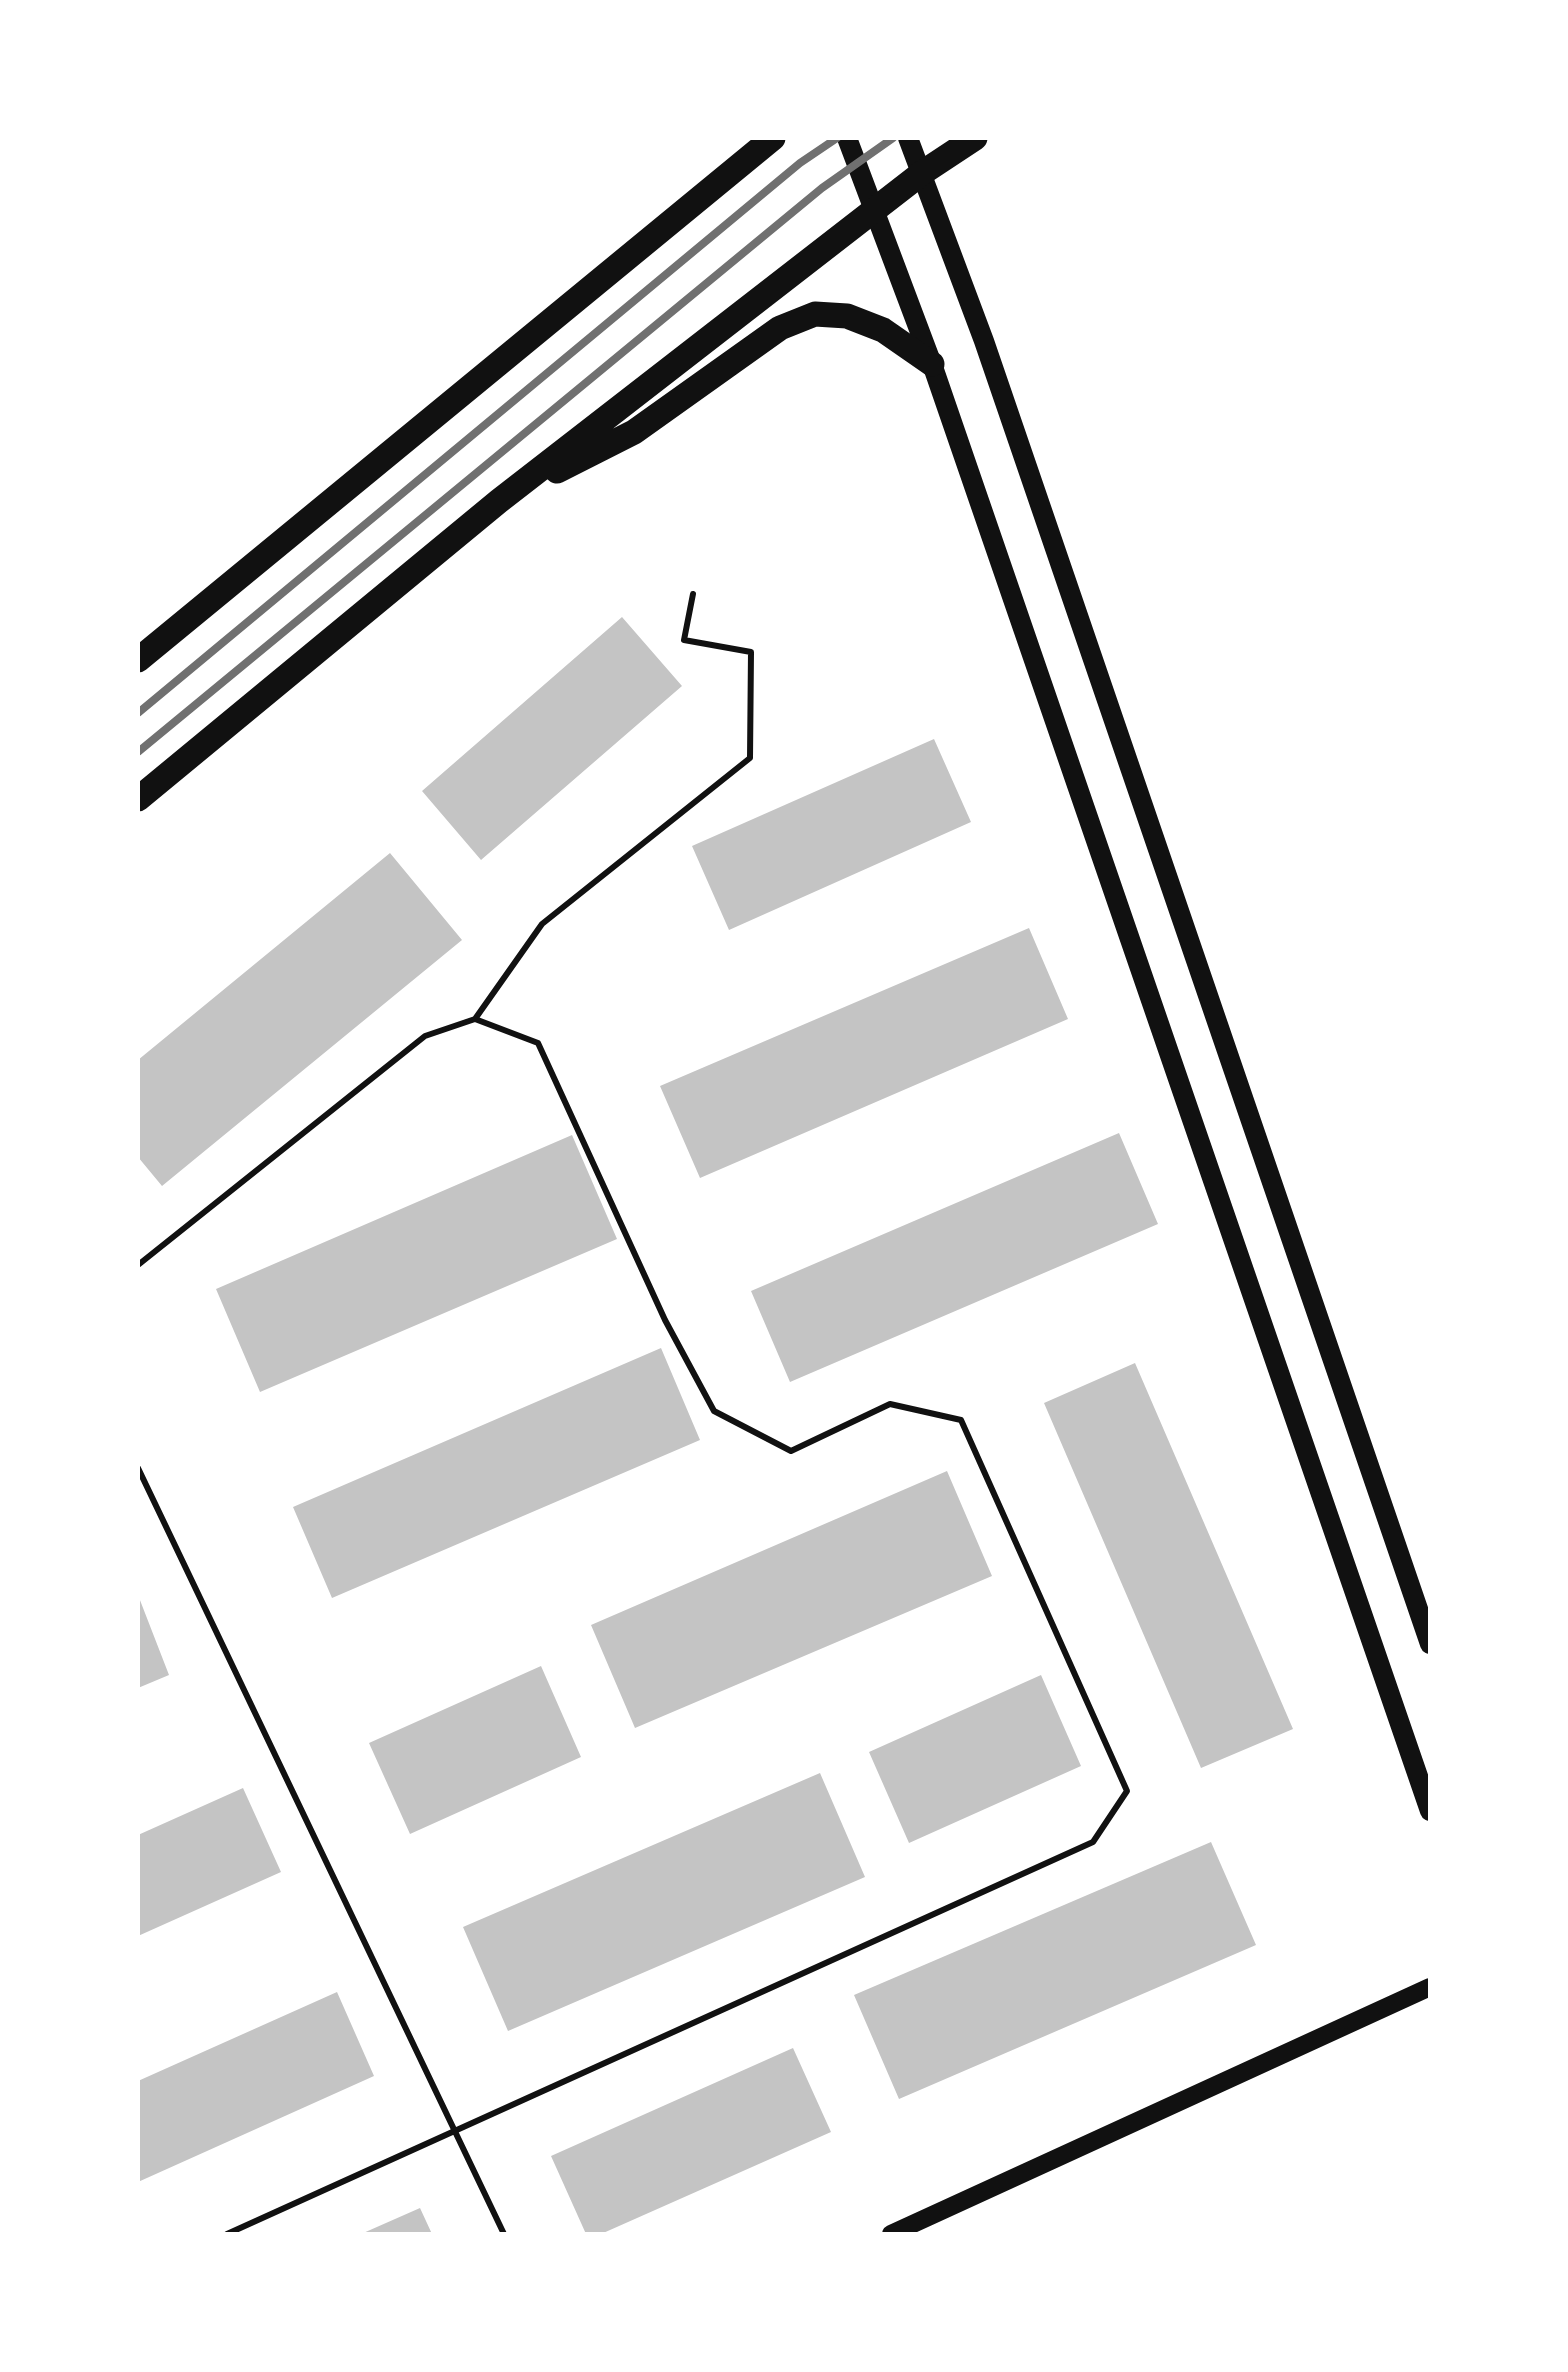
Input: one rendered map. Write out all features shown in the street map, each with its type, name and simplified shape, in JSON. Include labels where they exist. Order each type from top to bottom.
[{"type":"main road","points":[[138,660],[772,138]]},
{"type":"main road","points":[[847,138],[932,364],[1430,1811]]},
{"type":"main road","points":[[908,138],[984,342],[1430,1644]]},
{"type":"main road","points":[[138,799],[499,501],[922,174],[975,138]]},
{"type":"main road","points":[[499,501],[634,432],[780,328],[815,314],[846,316],[883,330],[932,364]]},
{"type":"street","points":[[892,2234],[1430,1987]]},
{"type":"path","points":[[138,1265],[425,1036],[475,1019],[542,924],[750,758],[750,652],[684,640],[693,594]]},
{"type":"path","points":[[227,2234],[1093,1842],[1127,1790],[961,1420],[890,1404],[791,1451],[714,1411],[665,1320],[538,1042],[475,1019]]},
{"type":"path","points":[[138,1468],[504,2234]]},
{"type":"building","points":[[622,617],[682,686],[481,860],[422,791]]},
{"type":"building","points":[[934,739],[971,822],[729,930],[692,846]]},
{"type":"building","points":[[390,853],[462,940],[162,1186],[138,1157],[138,1060]]},
{"type":"building","points":[[1029,928],[1068,1019],[700,1178],[660,1086]]},
{"type":"building","points":[[1119,1133],[1158,1224],[790,1382],[751,1291]]},
{"type":"building","points":[[572,1135],[617,1239],[260,1392],[216,1289]]},
{"type":"building","points":[[661,1348],[700,1440],[332,1598],[293,1507]]},
{"type":"building","points":[[1135,1363],[1293,1729],[1201,1768],[1044,1403]]},
{"type":"building","points":[[947,1471],[992,1576],[635,1728],[591,1625]]},
{"type":"building","points":[[138,1595],[169,1675],[138,1688]]},
{"type":"building","points":[[541,1666],[581,1757],[410,1834],[369,1743]]},
{"type":"building","points":[[1041,1675],[1081,1766],[909,1843],[869,1752]]},
{"type":"building","points":[[820,1773],[865,1877],[508,2031],[463,1927]]},
{"type":"building","points":[[243,1788],[281,1872],[138,1936],[138,1835]]},
{"type":"building","points":[[1211,1842],[1256,1945],[899,2099],[854,1995]]},
{"type":"building","points":[[337,1992],[374,2076],[138,2182],[138,2081]]},
{"type":"building","points":[[793,2048],[831,2132],[601,2234],[586,2234],[551,2156]]},
{"type":"building","points":[[420,2208],[432,2234],[361,2234]]},
{"type":"railway","points":[[138,713],[800,163],[837,138]]},
{"type":"railway","points":[[138,752],[822,188],[893,138]]}]
